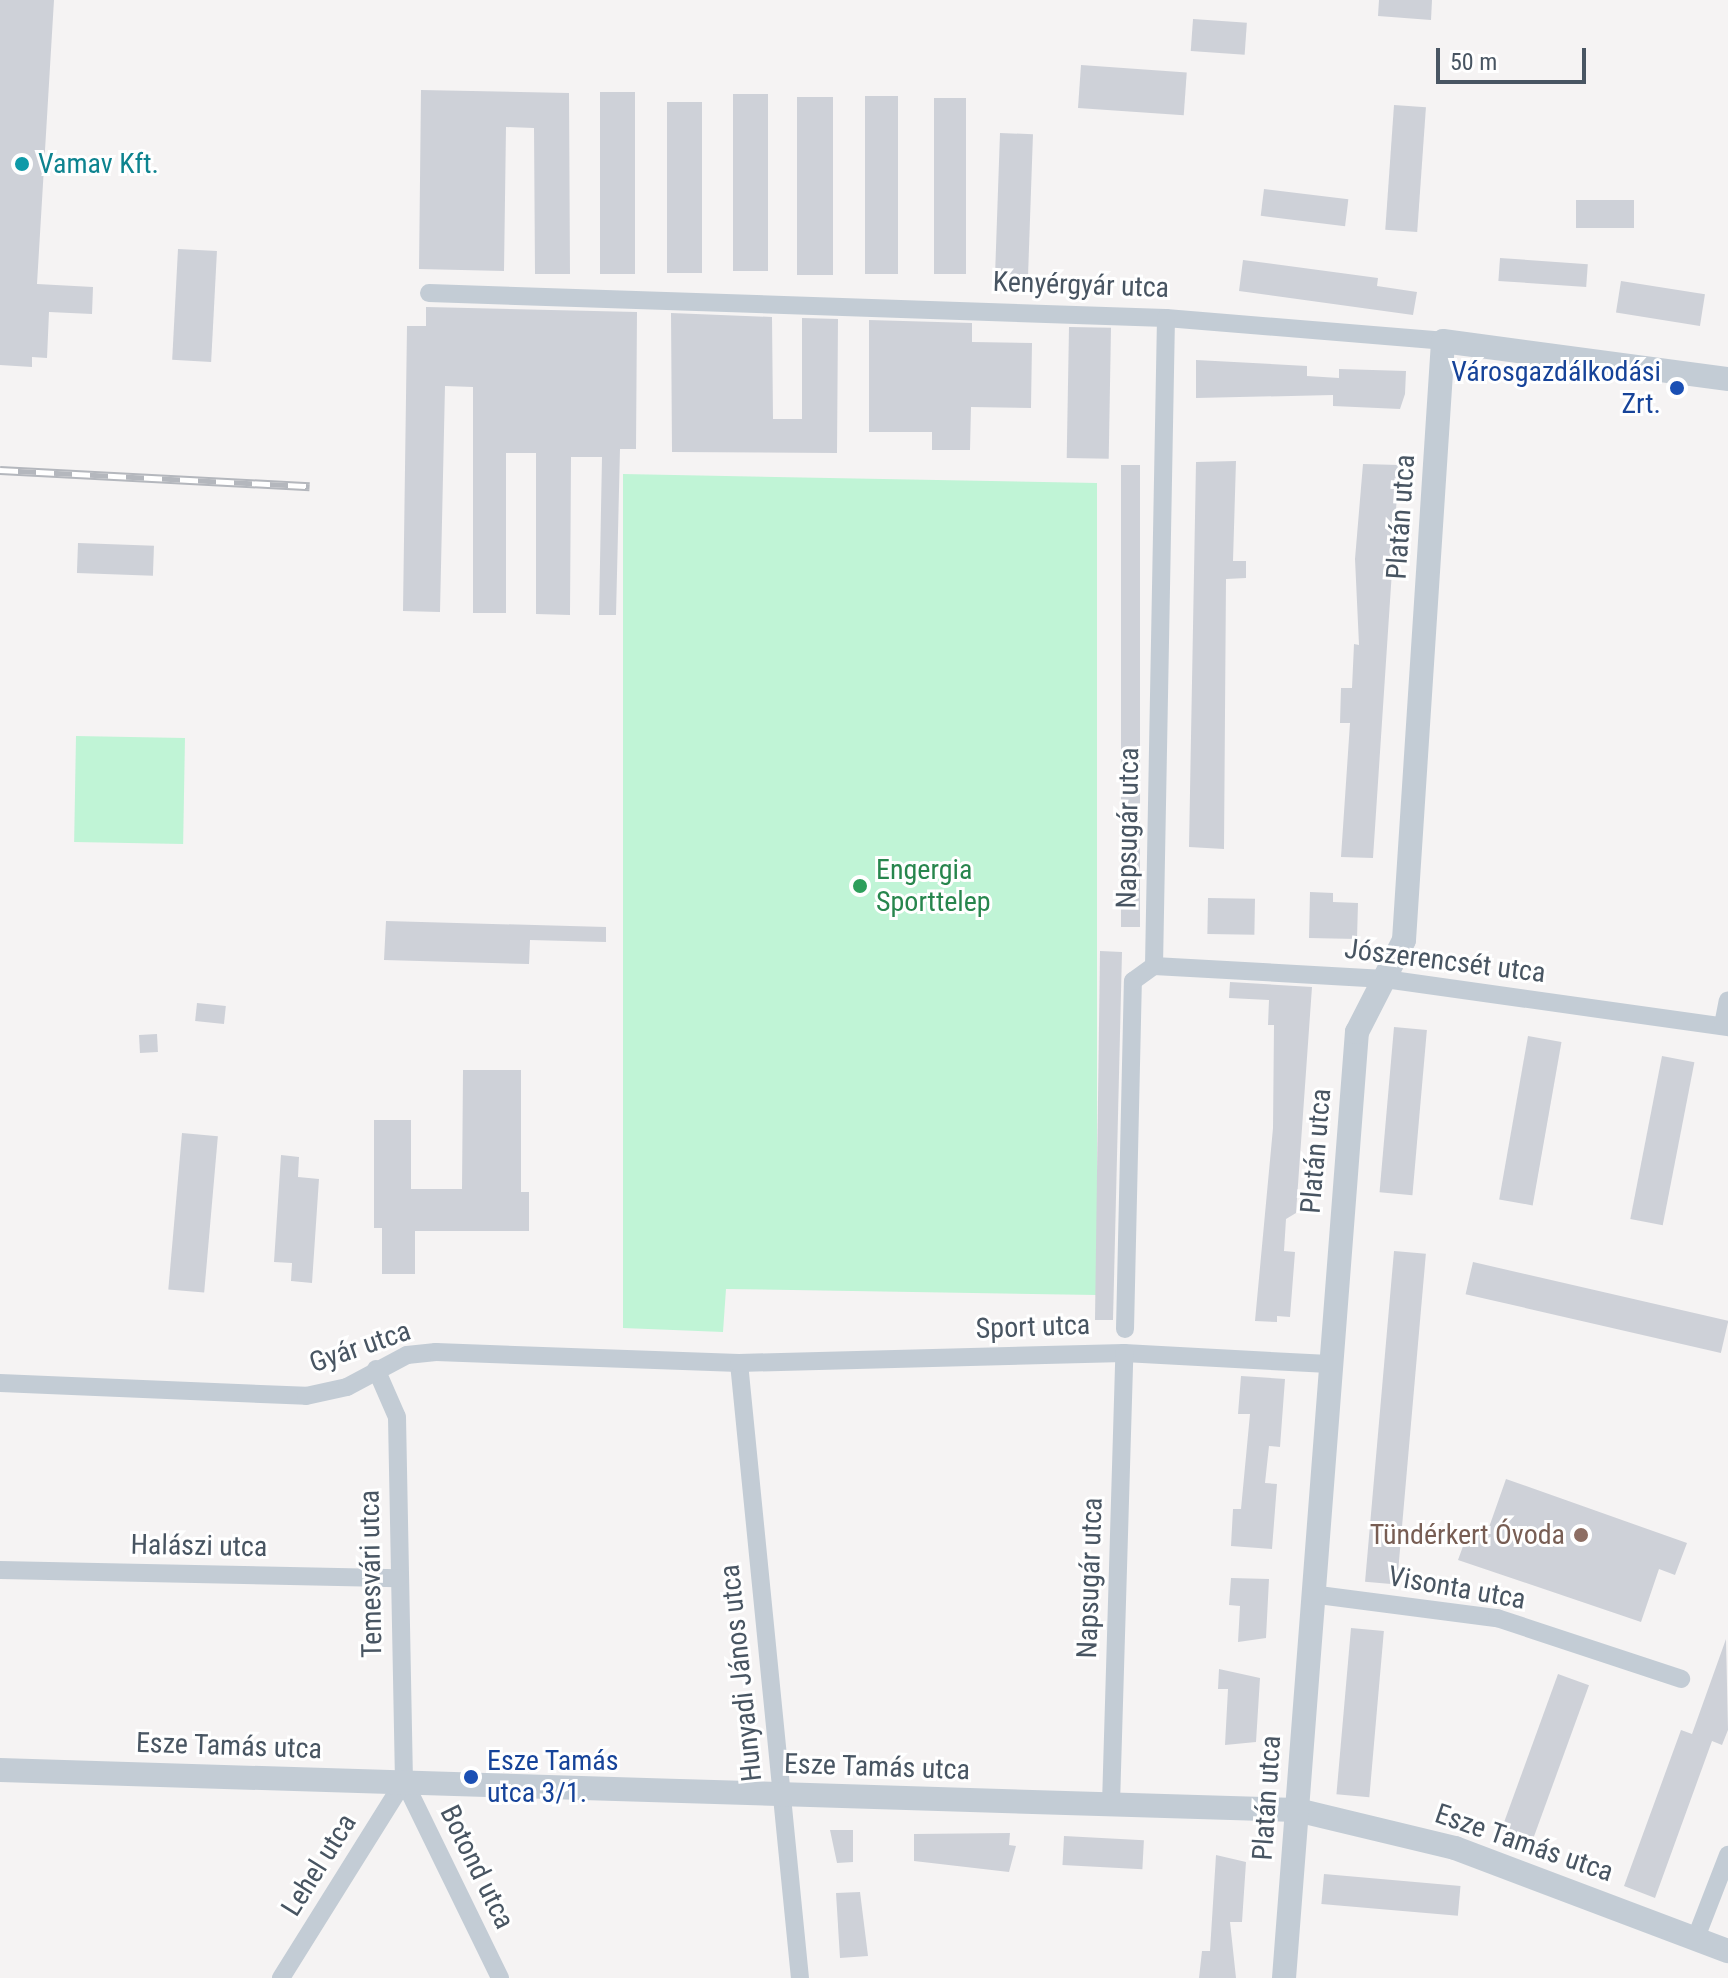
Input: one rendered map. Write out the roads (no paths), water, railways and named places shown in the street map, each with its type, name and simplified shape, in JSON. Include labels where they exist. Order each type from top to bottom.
[{"type":"street","name":"Kenyérgyár utca","points":[[429,293],[1166,318],[1443,341],[1728,379]]},
{"type":"street","name":"Napsugár utca","points":[[1154,966],[1166,318]]},
{"type":"street","name":"Platán utca","points":[[1284,1978],[1311,1594],[1357,1032],[1404,940],[1443,341]]},
{"type":"street","name":"Jószerencsét utca","points":[[1154,966],[1385,979],[1725,1026]]},
{"type":"street","points":[[1125,1329],[1133,981],[1154,966]]},
{"type":"street","points":[[1725,1026],[1728,1000]]},
{"type":"street","name":"Gyár utca","points":[[0,1383],[306,1396],[347,1387],[376,1369],[436,1352],[739,1363]]},
{"type":"street","name":"Napsugár utca","points":[[1111,1804],[1124,1353]]},
{"type":"street","name":"Sport utca","points":[[739,1363],[1124,1353],[1329,1364]]},
{"type":"street","name":"Hunyadi János utca","points":[[739,1363],[800,1978]]},
{"type":"street","name":"Temesvári utca","points":[[376,1369],[397,1417],[404,1781]]},
{"type":"street","name":"Halászi utca","points":[[0,1570],[398,1578]]},
{"type":"street","name":"Visonta utca","points":[[1311,1594],[1497,1618],[1681,1679]]},
{"type":"street","name":"Esze Tamás utca","points":[[0,1770],[1297,1810],[1455,1848],[1697,1935],[1728,1951]]},
{"type":"street","name":"Lehel utca","points":[[281,1978],[404,1781]]},
{"type":"street","name":"Botond utca","points":[[404,1781],[500,1978]]},
{"type":"street","points":[[1697,1935],[1728,1855]]},
{"type":"railway","points":[[0,470],[310,486]]},
{"type":"place","name":"Vamav Kft.","points":[[22,164]]},
{"type":"place","name":"Városgazdálkodási Zrt.","points":[[1677,388]]},
{"type":"place","name":"Engergia Sporttelep","points":[[860,886]]},
{"type":"place","name":"Tündérkert Óvoda","points":[[1581,1535]]},
{"type":"place","name":"Esze Tamás utca 3/1.","points":[[471,1777]]}]
